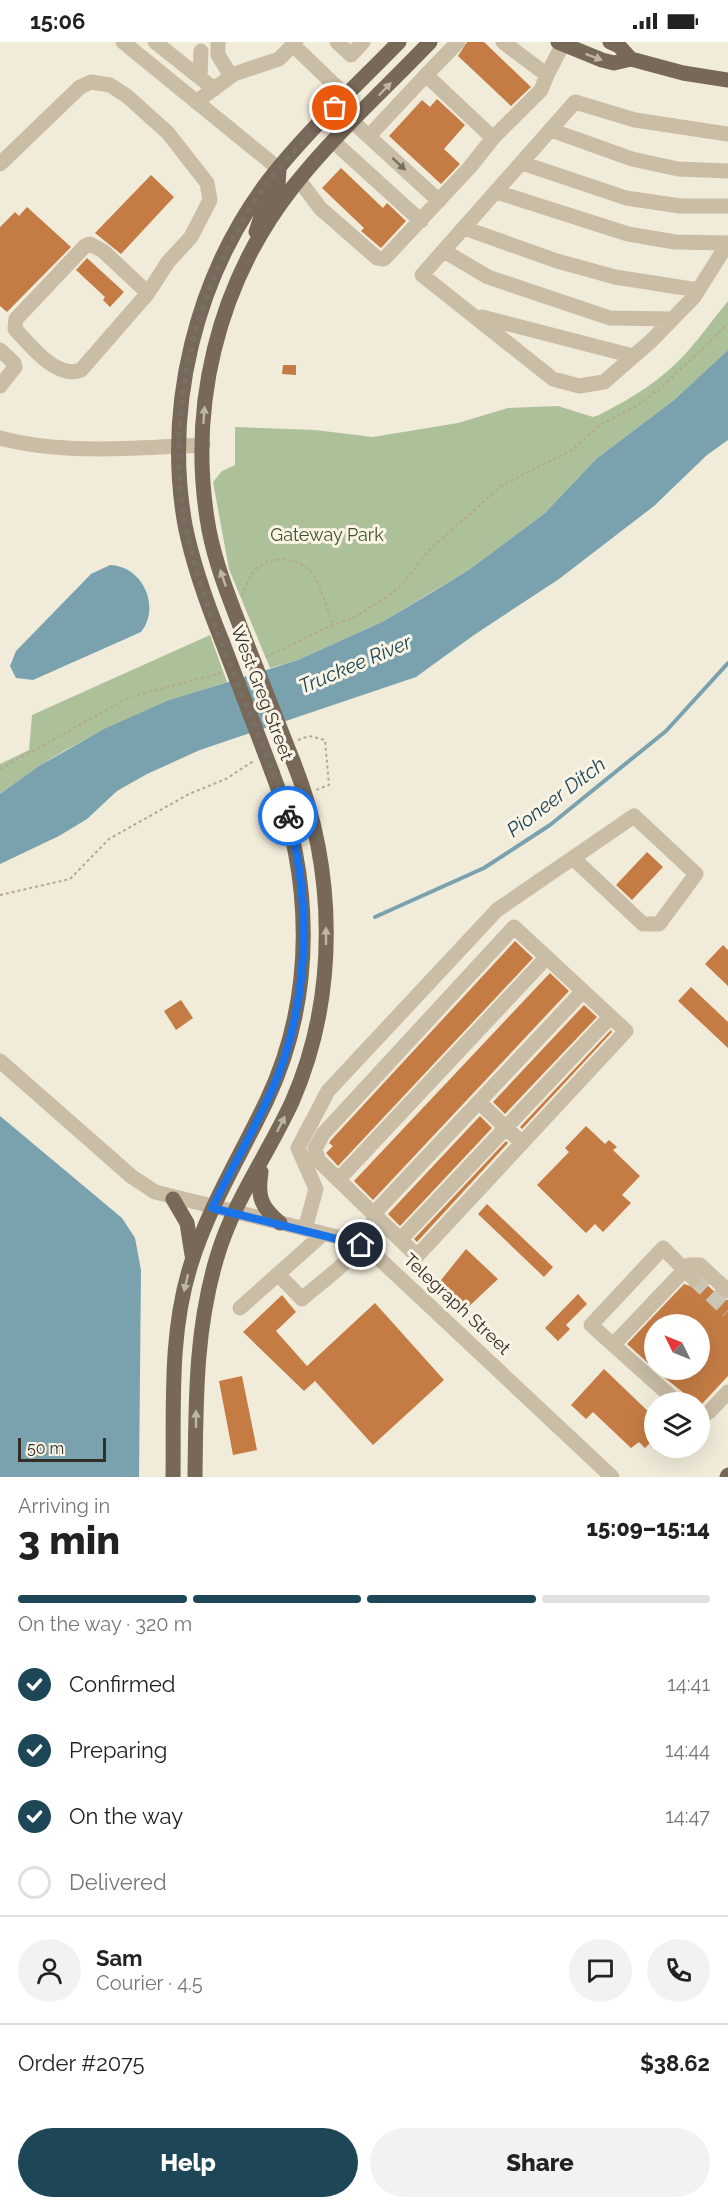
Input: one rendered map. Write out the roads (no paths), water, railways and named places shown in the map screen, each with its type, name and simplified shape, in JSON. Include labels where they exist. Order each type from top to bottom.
[{"type":"main road","points":[[346,96],[385,42]]},
{"type":"main road","name":"West Greg Street","points":[[173,1477],[175,1354],[180,1311],[192,1260],[212,1208],[279,1073],[298,996],[303,944],[302,886],[291,829],[272,772],[222,642],[190,547],[182,502],[179,446],[185,378],[194,335],[207,295],[233,237],[279,169],[399,42]]},
{"type":"main road","name":"West Greg Street","points":[[195,1477],[198,1342],[210,1279],[234,1213],[292,1100],[308,1055],[320,1001],[326,948],[321,857],[306,796],[221,573],[209,530],[203,484],[206,393],[214,349],[227,304],[248,257],[277,209],[333,142],[430,42]]},
{"type":"main road","points":[[610,42],[619,46],[631,59]]},
{"type":"main road","points":[[561,43],[614,63],[631,59],[683,73],[728,80]]},
{"type":"main road","points":[[248,257],[262,211],[280,180],[279,169]]},
{"type":"main road","points":[[262,1160],[259,1200],[280,1223]]},
{"type":"main road","points":[[173,1199],[187,1223],[192,1260]]},
{"type":"street","points":[[123,42],[279,169]]},
{"type":"street","points":[[155,42],[214,88]]},
{"type":"street","points":[[218,42],[218,55],[231,76]]},
{"type":"street","points":[[337,42],[351,55],[363,42]]},
{"type":"street","points":[[369,136],[458,42]]},
{"type":"street","points":[[503,42],[547,75]]},
{"type":"street","points":[[299,180],[320,208],[380,260],[389,255],[421,221],[434,197],[542,90],[561,43]]},
{"type":"street","points":[[196,102],[231,76],[279,59],[294,44],[346,96]]},
{"type":"street","points":[[200,77],[201,51]]},
{"type":"street","points":[[423,79],[493,138]]},
{"type":"street","points":[[0,164],[80,87],[91,82],[110,86],[127,96],[168,133],[207,183],[210,200],[191,237],[168,262],[148,293],[81,370],[73,373],[57,368],[15,329],[16,319],[85,246],[90,244],[103,251],[148,293]]},
{"type":"street","points":[[728,134],[634,120],[575,102],[422,275],[553,380],[579,386],[604,382],[672,319],[699,290],[728,243]]},
{"type":"street","points":[[353,122],[434,197]]},
{"type":"street","points":[[551,130],[632,159],[678,169],[728,171]]},
{"type":"street","points":[[333,142],[421,221]]},
{"type":"street","points":[[522,163],[626,198],[680,206],[728,206]]},
{"type":"street","points":[[497,192],[628,234],[675,242],[728,243]]},
{"type":"street","points":[[464,228],[557,261],[615,278],[699,290]]},
{"type":"street","points":[[444,251],[488,277],[610,318],[672,319]]},
{"type":"street","points":[[476,316],[633,356]]},
{"type":"street","points":[[0,350],[14,363],[15,368],[0,386]]},
{"type":"street","points":[[0,438],[42,446],[203,445]]},
{"type":"street","points":[[305,1229],[316,1189],[298,1148],[328,1091],[497,910],[634,816],[696,874],[659,924],[643,924],[574,859]]},
{"type":"street","points":[[514,927],[583,991],[626,1031],[417,1256],[319,1161],[315,1149],[323,1134],[514,927]]},
{"type":"street","points":[[338,1180],[547,957]]},
{"type":"street","points":[[278,1274],[302,1299],[361,1245],[384,1203],[583,991]]},
{"type":"street","points":[[400,1240],[610,1017]]},
{"type":"street","name":"Telegraph Street","points":[[0,1061],[138,1182],[173,1199],[305,1229],[361,1245],[382,1261],[612,1477]]},
{"type":"street","points":[[479,1102],[522,1143]]},
{"type":"street","points":[[240,1308],[323,1234]]},
{"type":"street","points":[[666,1392],[591,1325],[663,1248],[690,1274]]},
{"type":"street","points":[[613,1345],[690,1274],[694,1264],[700,1265],[728,1291]]},
{"type":"street","points":[[710,1409],[728,1392]]},
{"type":"water","name":"Truckee River","points":[[728,350],[728,440],[707,455],[654,506],[559,579],[474,635],[416,677],[200,750],[147,774],[117,791],[87,819],[59,836],[0,864],[0,794],[39,766],[104,729],[167,701],[298,660],[382,622],[431,593],[470,569],[545,513],[596,459],[674,400]]},
{"type":"water","points":[[110,565],[132,572],[140,580],[145,590],[149,600],[149,611],[147,622],[141,632],[33,680],[16,678],[10,666],[16,651],[91,574]]},
{"type":"water","points":[[0,1116],[122,1218],[135,1238],[141,1270],[139,1477],[0,1477]]},
{"type":"waterway","name":"Pioneer Ditch","points":[[375,917],[484,868],[550,825],[666,731],[728,663]]},
{"type":"tunnel","points":[[694,1279],[728,1311]]},
{"type":"park label","name":"Gateway Park","points":[[327,535]]}]
